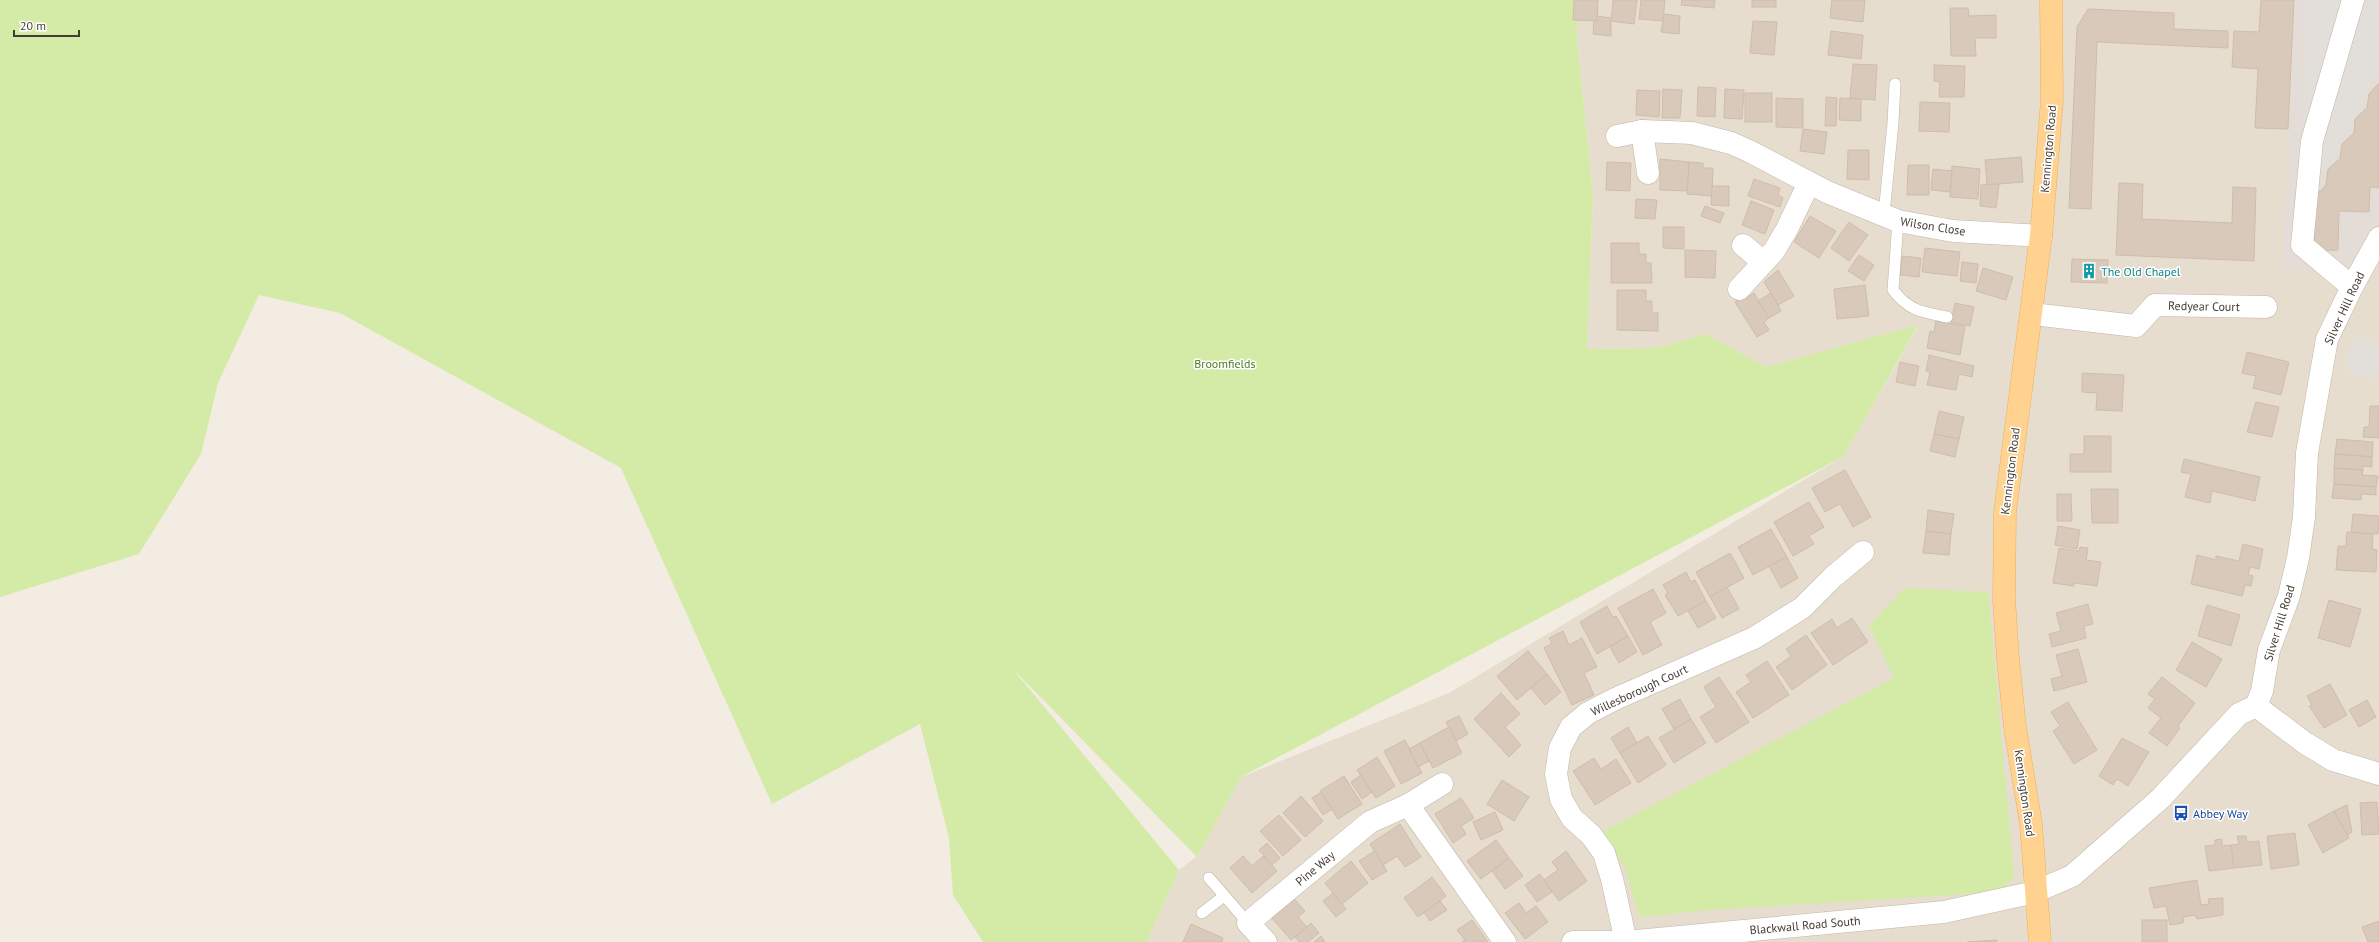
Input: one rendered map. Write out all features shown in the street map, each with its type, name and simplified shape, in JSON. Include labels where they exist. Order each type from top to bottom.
[{"type":"main road","name":"Kennington Road","points":[[2040,942],[2031,824],[2015,727],[2008,659],[2004,599],[2005,512],[2041,236],[2052,100],[2051,0]]},
{"type":"street","points":[[2352,287],[2302,244],[2312,141],[2353,0]]},
{"type":"street","name":"Wilson Close","points":[[1617,136],[1642,131],[1692,133],[1731,143],[1809,183],[1862,207],[1891,218],[1953,231],[2041,236]]},
{"type":"street","points":[[1642,131],[1648,173]]},
{"type":"street","points":[[1738,289],[1774,251],[1787,229],[1809,183]]},
{"type":"street","name":"Silver Hill Road","points":[[2259,698],[2269,650],[2289,596],[2298,558],[2304,517],[2307,453],[2325,345],[2352,287],[2379,238]]},
{"type":"street","points":[[1743,245],[1763,262]]},
{"type":"street","name":"Redyear Court","points":[[2032,314],[2136,326],[2155,305],[2266,307]]},
{"type":"street","name":"Willesborough Court","points":[[1630,942],[1604,854],[1591,835],[1572,818],[1561,799],[1556,774],[1560,748],[1571,727],[1588,712],[1754,638],[1802,608],[1833,577],[1863,552]]},
{"type":"street","points":[[2035,892],[2072,876],[2160,799],[2239,714],[2259,698],[2305,743],[2333,760],[2379,774]]},
{"type":"street","name":"Pine Way","points":[[1248,923],[1370,822],[1408,805],[1442,784]]},
{"type":"street","points":[[1408,805],[1505,942]]},
{"type":"street","name":"Blackwall Road South","points":[[1573,942],[1630,942],[1944,912],[2035,892]]},
{"type":"street","points":[[1248,923],[1264,941]]},
{"type":"lane","points":[[1895,84],[1891,218],[1893,290],[1902,303],[1919,311],[1947,317]]},
{"type":"lane","points":[[1209,878],[1248,923]]},
{"type":"lane","points":[[1202,913],[1224,896]]},
{"type":"shaded area","points":[[1581,0],[2379,0],[2379,942],[1147,942],[1179,870],[1197,856],[1241,777],[1449,693],[1844,456],[1918,326],[1766,367],[1706,334],[1655,348],[1587,349],[1593,194],[1576,30]]},
{"type":"shaded area","points":[[2294,0],[2379,0],[2379,218],[2349,267],[2316,274],[2283,266]]},
{"type":"shaded area","points":[[2310,0],[2379,0],[2379,66],[2329,172],[2300,167]]},
{"type":"shaded area","points":[[2356,335],[2379,344],[2379,369],[2374,380],[2345,369]]},
{"type":"green space","name":"Broomfields","points":[[0,0],[1581,0],[1576,30],[1593,194],[1587,349],[1655,348],[1706,334],[1766,367],[1918,325],[1844,456],[1241,777],[1197,857],[1012,668],[1179,870],[1147,942],[983,942],[953,895],[949,838],[920,724],[772,804],[621,468],[340,313],[259,295],[218,383],[201,454],[139,554],[0,597]]},
{"type":"green space","points":[[1904,588],[1988,592],[2014,876],[2001,892],[1709,910],[1639,917],[1625,868],[1600,833],[1894,678],[1869,626]]},
{"type":"building","points":[[1574,0],[1598,0],[1597,21],[1573,20]]},
{"type":"building","points":[[1613,0],[1637,0],[1634,24],[1611,21]]},
{"type":"building","points":[[1641,0],[1665,0],[1663,21],[1639,19]]},
{"type":"building","points":[[1682,0],[1715,0],[1714,8],[1681,5]]},
{"type":"building","points":[[1752,0],[1776,0],[1776,7],[1752,7]]},
{"type":"building","points":[[1832,0],[1865,0],[1863,22],[1830,18]]},
{"type":"building","points":[[2261,0],[2294,0],[2288,129],[2255,128],[2258,69],[2232,67],[2234,31],[2259,32]]},
{"type":"building","points":[[1950,8],[1968,8],[1969,16],[1996,15],[1996,38],[1975,38],[1976,56],[1951,56]]},
{"type":"building","points":[[2088,9],[2174,13],[2174,29],[2228,31],[2228,48],[2097,42],[2091,209],[2069,208],[2077,27]]},
{"type":"building","points":[[1664,14],[1680,16],[1679,34],[1661,32]]},
{"type":"building","points":[[1597,16],[1611,18],[1611,36],[1593,34],[1594,21],[1597,21]]},
{"type":"building","points":[[1753,21],[1777,22],[1774,55],[1750,53]]},
{"type":"building","points":[[1831,31],[1863,35],[1861,59],[1828,55]]},
{"type":"building","points":[[1853,64],[1877,65],[1875,100],[1850,98]]},
{"type":"building","points":[[1934,65],[1965,66],[1964,97],[1939,97],[1940,82],[1934,81]]},
{"type":"building","points":[[2379,83],[2379,188],[2370,187],[2369,212],[2339,211],[2338,250],[2315,251],[2314,197],[2326,185],[2328,169],[2340,159],[2342,144],[2354,133],[2355,119],[2367,108],[2369,94]]},
{"type":"building","points":[[1698,87],[1716,88],[1715,117],[1697,116]]},
{"type":"building","points":[[1663,89],[1682,90],[1680,118],[1662,118]]},
{"type":"building","points":[[1725,89],[1744,90],[1742,119],[1724,118]]},
{"type":"building","points":[[1637,90],[1660,91],[1659,117],[1636,115]]},
{"type":"building","points":[[1745,93],[1772,93],[1772,122],[1745,122]]},
{"type":"building","points":[[1826,97],[1837,98],[1836,126],[1825,126]]},
{"type":"building","points":[[1776,98],[1803,99],[1803,128],[1776,127]]},
{"type":"building","points":[[1840,98],[1861,99],[1861,121],[1839,120]]},
{"type":"building","points":[[1920,102],[1950,103],[1949,132],[1919,131]]},
{"type":"building","points":[[1803,129],[1827,132],[1824,154],[1800,151]]},
{"type":"building","points":[[1848,150],[1869,150],[1869,180],[1847,179]]},
{"type":"building","points":[[2021,157],[2023,182],[1987,185],[1985,160]]},
{"type":"building","points":[[1660,159],[1689,162],[1688,191],[1660,190]]},
{"type":"building","points":[[1607,162],[1631,163],[1630,191],[1606,190]]},
{"type":"building","points":[[1689,162],[1703,163],[1703,168],[1713,168],[1712,196],[1687,194]]},
{"type":"building","points":[[1908,165],[1929,165],[1929,195],[1907,195]]},
{"type":"building","points":[[1952,166],[1980,169],[1978,199],[1950,197]]},
{"type":"building","points":[[1933,169],[1952,171],[1950,192],[1931,190]]},
{"type":"building","points":[[1754,179],[1780,188],[1778,194],[1783,198],[1780,207],[1748,196]]},
{"type":"building","points":[[2119,183],[2143,184],[2142,219],[2232,223],[2233,187],[2256,188],[2254,261],[2116,255]]},
{"type":"building","points":[[1999,184],[1996,208],[1980,206],[1981,185]]},
{"type":"building","points":[[1712,186],[1729,186],[1729,206],[1711,205]]},
{"type":"building","points":[[1636,199],[1657,200],[1655,219],[1635,218]]},
{"type":"building","points":[[1751,201],[1774,210],[1765,234],[1742,225]]},
{"type":"building","points":[[1705,206],[1724,213],[1720,223],[1701,216]]},
{"type":"building","points":[[1810,216],[1836,231],[1819,258],[1794,242]]},
{"type":"building","points":[[1849,222],[1868,235],[1849,261],[1831,248]]},
{"type":"building","points":[[1663,227],[1684,227],[1684,249],[1663,248]]},
{"type":"building","points":[[1611,243],[1639,243],[1639,254],[1646,254],[1646,263],[1651,263],[1652,283],[1611,283]]},
{"type":"building","points":[[1925,248],[1960,252],[1957,276],[1922,272]]},
{"type":"building","points":[[1685,250],[1716,251],[1715,278],[1685,277]]},
{"type":"building","points":[[1859,255],[1874,265],[1864,281],[1848,271]]},
{"type":"building","points":[[1902,256],[1921,258],[1919,277],[1900,275]]},
{"type":"building","name":"The Old Chapel","points":[[2072,259],[2108,260],[2107,283],[2071,282]]},
{"type":"building","points":[[1962,262],[1978,264],[1976,283],[1960,281]]},
{"type":"building","points":[[1983,268],[2013,277],[2006,300],[1976,291]]},
{"type":"building","points":[[1778,270],[1794,296],[1778,305],[1764,282]]},
{"type":"building","points":[[1865,285],[1869,316],[1837,319],[1834,289]]},
{"type":"building","points":[[1617,290],[1646,290],[1646,301],[1652,301],[1652,313],[1658,313],[1658,331],[1617,330]]},
{"type":"building","points":[[1754,293],[1769,318],[1764,322],[1769,330],[1757,337],[1735,302],[1744,296],[1746,298]]},
{"type":"building","points":[[1771,293],[1781,311],[1769,318],[1758,301]]},
{"type":"building","points":[[1955,303],[1974,307],[1970,326],[1951,322]]},
{"type":"building","points":[[1936,321],[1965,326],[1960,355],[1927,348],[1930,331],[1934,332]]},
{"type":"building","points":[[2247,352],[2289,362],[2281,395],[2253,388],[2256,376],[2242,373]]},
{"type":"building","points":[[1929,355],[1974,366],[1972,377],[1959,374],[1956,390],[1927,385],[1930,372],[1926,371]]},
{"type":"building","points":[[1900,362],[1919,366],[1915,386],[1896,382]]},
{"type":"building","points":[[2082,373],[2124,375],[2122,411],[2096,410],[2097,393],[2082,392]]},
{"type":"building","points":[[2256,402],[2279,407],[2272,437],[2247,432]]},
{"type":"building","points":[[2370,406],[2379,406],[2379,438],[2363,437],[2364,427],[2369,427]]},
{"type":"building","points":[[1939,411],[1964,417],[1959,439],[1934,434]]},
{"type":"building","points":[[1934,434],[1959,439],[1955,457],[1930,451]]},
{"type":"building","points":[[2084,436],[2111,436],[2111,472],[2070,472],[2070,454],[2084,454]]},
{"type":"building","points":[[2337,439],[2373,442],[2372,457],[2335,454]]},
{"type":"building","points":[[2335,454],[2372,457],[2372,467],[2363,466],[2363,470],[2334,468]]},
{"type":"building","points":[[2184,459],[2260,477],[2255,501],[2212,491],[2210,503],[2185,497],[2191,474],[2181,472]]},
{"type":"building","points":[[2334,468],[2363,470],[2362,475],[2378,476],[2376,487],[2334,484]]},
{"type":"building","points":[[1845,470],[1871,517],[1853,527],[1840,504],[1825,512],[1812,488]]},
{"type":"building","points":[[2334,484],[2376,487],[2376,495],[2361,494],[2361,500],[2332,498]]},
{"type":"building","points":[[2091,489],[2118,489],[2118,523],[2092,523]]},
{"type":"building","points":[[2057,494],[2071,494],[2072,521],[2057,521]]},
{"type":"building","points":[[1809,502],[1824,527],[1809,536],[1814,544],[1793,556],[1774,522]]},
{"type":"building","points":[[1928,510],[1954,514],[1951,534],[1926,531]]},
{"type":"building","points":[[2353,514],[2379,516],[2378,534],[2351,533]]},
{"type":"building","points":[[2058,526],[2080,530],[2077,549],[2055,545]]},
{"type":"building","points":[[1771,529],[1787,557],[1753,575],[1738,547]]},
{"type":"building","points":[[1926,531],[1951,534],[1949,555],[1923,553]]},
{"type":"building","points":[[2347,532],[2373,534],[2372,549],[2377,550],[2376,572],[2336,570],[2338,546],[2346,546]]},
{"type":"building","points":[[2243,544],[2263,549],[2259,569],[2250,567],[2248,575],[2253,576],[2251,586],[2245,585],[2242,596],[2191,584],[2197,555],[2216,560],[2216,556],[2239,561]]},
{"type":"building","points":[[2080,547],[2088,548],[2086,560],[2101,562],[2097,586],[2074,583],[2074,586],[2053,583],[2059,548],[2079,551]]},
{"type":"building","points":[[1730,553],[1744,578],[1710,597],[1696,572]]},
{"type":"building","points":[[1787,557],[1798,578],[1781,588],[1769,566]]},
{"type":"building","points":[[1686,572],[1691,582],[1695,580],[1706,601],[1678,616],[1665,595],[1668,593],[1663,585]]},
{"type":"building","points":[[1727,587],[1739,609],[1722,618],[1710,597]]},
{"type":"building","points":[[1653,589],[1666,613],[1650,622],[1662,645],[1643,655],[1618,608]]},
{"type":"building","points":[[2329,600],[2361,609],[2350,647],[2318,638]]},
{"type":"building","points":[[1706,601],[1716,618],[1698,628],[1688,611]]},
{"type":"building","points":[[2088,604],[2093,624],[2084,626],[2086,638],[2052,647],[2049,634],[2061,631],[2056,613]]},
{"type":"building","points":[[2207,605],[2240,615],[2231,646],[2198,636]]},
{"type":"building","points":[[1607,606],[1613,617],[1616,616],[1628,636],[1597,654],[1580,622]]},
{"type":"building","points":[[1852,618],[1868,642],[1833,665],[1811,633],[1832,619],[1837,628]]},
{"type":"building","points":[[1563,631],[1569,645],[1582,638],[1597,667],[1584,673],[1594,695],[1572,705],[1544,648],[1552,643],[1549,638]]},
{"type":"building","points":[[1806,635],[1827,665],[1792,690],[1776,667],[1791,656],[1786,649]]},
{"type":"building","points":[[1628,636],[1637,652],[1619,663],[1610,647]]},
{"type":"building","points":[[2192,642],[2222,659],[2206,687],[2176,670]]},
{"type":"building","points":[[2078,649],[2087,682],[2054,691],[2051,679],[2062,676],[2056,655]]},
{"type":"building","points":[[1528,651],[1547,674],[1517,700],[1497,676]]},
{"type":"building","points":[[1767,661],[1789,695],[1753,718],[1736,692],[1751,682],[1746,675]]},
{"type":"building","points":[[1547,674],[1561,692],[1545,705],[1531,688]]},
{"type":"building","points":[[1719,677],[1749,722],[1716,743],[1700,717],[1716,707],[1704,687]]},
{"type":"building","points":[[2162,677],[2195,703],[2178,726],[2180,728],[2167,746],[2149,733],[2161,718],[2148,708],[2155,699],[2148,694]]},
{"type":"building","points":[[2330,684],[2347,715],[2324,728],[2309,706],[2312,705],[2307,696]]},
{"type":"building","points":[[1501,693],[1520,714],[1505,727],[1521,745],[1509,757],[1474,719]]},
{"type":"building","points":[[1680,699],[1691,719],[1674,729],[1662,709]]},
{"type":"building","points":[[2367,700],[2376,717],[2359,727],[2349,710]]},
{"type":"building","points":[[2068,702],[2097,750],[2074,764],[2053,731],[2060,726],[2051,712]]},
{"type":"building","points":[[1459,716],[1468,734],[1456,741],[1446,722]]},
{"type":"building","points":[[1691,719],[1706,743],[1674,763],[1659,738]]},
{"type":"building","points":[[1449,727],[1462,753],[1433,768],[1420,743]]},
{"type":"building","points":[[1628,727],[1637,743],[1620,753],[1611,738]]},
{"type":"building","points":[[1648,736],[1666,765],[1638,783],[1620,753]]},
{"type":"building","points":[[2122,738],[2149,752],[2128,786],[2117,779],[2113,785],[2099,776]]},
{"type":"building","points":[[1405,740],[1422,773],[1401,784],[1384,751]]},
{"type":"building","points":[[1420,743],[1429,761],[1418,767],[1409,749]]},
{"type":"building","points":[[1377,757],[1395,786],[1376,798],[1357,770]]},
{"type":"building","points":[[1594,758],[1601,769],[1616,759],[1631,783],[1595,805],[1573,771]]},
{"type":"building","points":[[1361,775],[1372,792],[1362,799],[1351,782]]},
{"type":"building","points":[[1344,776],[1362,804],[1338,819],[1320,791]]},
{"type":"building","points":[[1502,780],[1529,797],[1514,821],[1487,804]]},
{"type":"building","points":[[1321,792],[1332,809],[1323,815],[1312,798]]},
{"type":"building","points":[[1301,796],[1323,821],[1305,837],[1283,813]]},
{"type":"building","points":[[1461,798],[1474,818],[1461,826],[1466,834],[1453,843],[1435,814]]},
{"type":"building","points":[[2377,802],[2379,834],[2362,835],[2360,803]]},
{"type":"building","points":[[2347,805],[2352,832],[2347,835],[2334,811]]},
{"type":"building","points":[[2334,811],[2349,838],[2323,853],[2308,825]]},
{"type":"building","points":[[1495,812],[1503,830],[1481,840],[1473,822]]},
{"type":"building","points":[[1279,815],[1301,840],[1283,856],[1260,831]]},
{"type":"building","points":[[1400,824],[1421,857],[1405,867],[1397,856],[1383,865],[1370,844]]},
{"type":"building","points":[[2295,833],[2299,865],[2271,869],[2267,836]]},
{"type":"building","points":[[2237,836],[2246,836],[2247,842],[2259,841],[2262,865],[2234,868],[2231,845],[2239,844]]},
{"type":"building","points":[[2222,839],[2222,846],[2231,845],[2234,868],[2209,871],[2205,846],[2215,845],[2215,840]]},
{"type":"building","points":[[1496,840],[1509,858],[1481,879],[1467,861]]},
{"type":"building","points":[[1267,843],[1280,858],[1272,865],[1259,850]]},
{"type":"building","points":[[1375,851],[1387,871],[1372,880],[1359,861]]},
{"type":"building","points":[[1566,851],[1587,881],[1559,901],[1544,880],[1558,870],[1552,862]]},
{"type":"building","points":[[1243,856],[1252,866],[1263,856],[1277,871],[1252,893],[1230,868]]},
{"type":"building","points":[[1509,858],[1523,876],[1505,889],[1492,871]]},
{"type":"building","points":[[1351,861],[1368,883],[1342,904],[1325,883]]},
{"type":"building","points":[[1540,874],[1552,892],[1537,902],[1525,885]]},
{"type":"building","points":[[1432,877],[1446,896],[1418,917],[1404,898]]},
{"type":"building","points":[[2197,880],[2201,905],[2209,904],[2208,899],[2223,898],[2223,915],[2197,919],[2195,915],[2184,917],[2183,923],[2170,925],[2166,906],[2154,908],[2149,888]]},
{"type":"building","points":[[1333,893],[1346,909],[1336,917],[1323,901]]},
{"type":"building","points":[[1294,899],[1305,911],[1298,917],[1307,927],[1291,940],[1272,918]]},
{"type":"building","points":[[1440,901],[1447,910],[1430,921],[1424,912]]},
{"type":"building","points":[[1519,903],[1526,913],[1536,906],[1548,922],[1525,939],[1505,913]]},
{"type":"building","points":[[1472,920],[1488,942],[1462,942],[1465,940],[1457,930]]},
{"type":"building","points":[[2142,920],[2167,920],[2167,942],[2142,942]]},
{"type":"building","points":[[2379,921],[2379,942],[2368,942],[2362,927]]},
{"type":"building","points":[[1311,923],[1319,933],[1308,942],[1299,942],[1295,937]]},
{"type":"building","points":[[1191,924],[1223,938],[1222,942],[1183,942]]},
{"type":"building","points":[[1321,936],[1325,942],[1314,942]]},
{"type":"building","points":[[1997,940],[1997,942],[1967,942]]},
{"type":"place","name":"The Old Chapel","points":[[2089,271]]},
{"type":"place","name":"Abbey Way","points":[[2181,813]]}]
